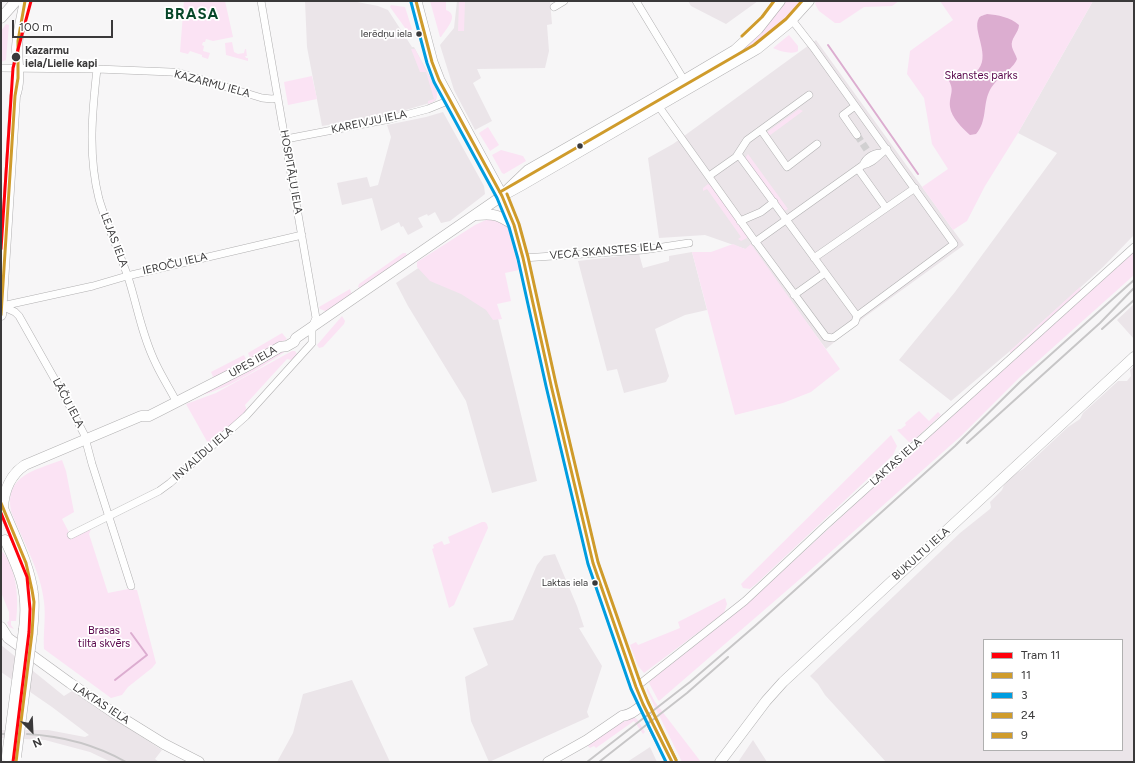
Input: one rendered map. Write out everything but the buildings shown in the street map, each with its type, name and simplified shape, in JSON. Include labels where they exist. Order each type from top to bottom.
[{"type":"main road","points":[[416,1],[432,62],[439,80],[502,196],[514,224],[593,563],[636,687],[645,707]]},
{"type":"main road","points":[[653,724],[672,762]]},
{"type":"street","points":[[1,18],[16,1]]},
{"type":"street","points":[[1,310],[13,117],[15,96],[18,88],[17,46],[25,1]]},
{"type":"street","name":"HOSPITĀĻU IELA","points":[[261,1],[316,318],[312,327],[312,343]]},
{"type":"street","points":[[554,7],[564,1]]},
{"type":"street","points":[[636,1],[684,80]]},
{"type":"street","points":[[656,102],[684,80],[727,55],[740,45],[762,25],[780,1]]},
{"type":"street","points":[[656,102],[757,49],[780,33],[809,1]]},
{"type":"street","points":[[656,102],[755,242],[826,337],[833,338],[855,322],[857,316],[954,244],[915,188],[884,151],[814,47],[792,20]]},
{"type":"street","name":"KAZARMU IELA","points":[[1,68],[97,69],[180,73],[262,98],[278,98]]},
{"type":"street","name":"LEJAS IELA","points":[[97,69],[91,129],[94,171],[101,206],[127,276],[155,364],[176,402]]},
{"type":"street","points":[[709,176],[738,154],[747,140],[809,94]]},
{"type":"street","name":"KAREIVJU IELA","points":[[286,139],[390,119],[428,109],[450,100]]},
{"type":"street","name":"UPES IELA","points":[[2,505],[4,494],[12,478],[20,468],[141,416],[149,416],[226,377],[280,347],[287,346],[294,342],[296,338],[502,196],[522,186],[656,102]]},
{"type":"street","points":[[855,106],[843,115],[857,135]]},
{"type":"street","points":[[761,130],[787,167],[817,144]]},
{"type":"street","points":[[860,167],[869,153],[884,151]]},
{"type":"street","points":[[755,242],[860,167],[875,160],[884,151]]},
{"type":"street","points":[[738,154],[857,316]]},
{"type":"street","points":[[860,167],[886,208]]},
{"type":"street","points":[[814,258],[915,188]]},
{"type":"street","points":[[740,221],[761,212],[774,202]]},
{"type":"street","points":[[474,215],[488,213],[499,215],[514,224]]},
{"type":"street","name":"IEROČU IELA","points":[[1,310],[127,276],[302,234]]},
{"type":"street","name":"VECĀ SKANSTES IELA","points":[[523,258],[643,250],[689,243]]},
{"type":"street","name":"LAKTAS IELA","points":[[636,687],[745,602],[831,520],[1134,247]]},
{"type":"street","points":[[794,294],[825,273]]},
{"type":"street","name":"LĀČU IELA","points":[[1,310],[16,312],[20,316],[86,440],[131,586]]},
{"type":"street","name":"INVALĪDU IELA","points":[[71,535],[159,490],[182,474],[246,416],[312,343]]},
{"type":"street","name":"BUKULTU IELA","points":[[720,762],[766,701],[794,671],[1134,357]]},
{"type":"street","points":[[2,505],[25,561],[31,583],[34,607],[28,631],[11,759]]},
{"type":"street","points":[[11,529],[8,538],[3,540],[24,586],[28,631]]},
{"type":"street","name":"LAKTAS IELA","points":[[1,627],[8,638],[70,683],[114,713],[164,744],[199,762]]},
{"type":"street","points":[[548,762],[587,740],[622,716],[628,715],[645,707]]},
{"type":"shaded area","points":[[305,1],[352,1],[378,6],[388,10],[412,47],[414,47],[427,71],[437,92],[436,100],[392,114],[322,126],[307,47]]},
{"type":"shaded area","points":[[457,1],[550,1],[552,24],[547,25],[549,51],[545,68],[477,69],[481,78],[473,83],[492,121],[475,130],[454,90],[440,45],[454,28]]},
{"type":"shaded area","points":[[688,1],[758,1],[726,24],[691,6]]},
{"type":"shaded area","points":[[1093,1],[1134,1],[1134,235],[1103,267],[1010,351],[951,401],[899,360],[955,292],[1057,153],[1018,133]]},
{"type":"shaded area","points":[[987,14],[1008,18],[1019,25],[1012,44],[1012,48],[1017,59],[1012,67],[995,82],[987,97],[982,124],[976,134],[970,135],[964,130],[951,111],[950,102],[952,88],[945,75],[947,72],[960,77],[968,77],[975,73],[981,66],[983,59],[977,23],[980,17]]},
{"type":"shaded area","points":[[816,40],[964,245],[866,316],[826,349],[792,303],[745,249],[705,235],[659,238],[648,158],[673,144]]},
{"type":"shaded area","points":[[443,112],[484,186],[485,194],[450,221],[441,223],[435,212],[428,216],[427,214],[418,218],[423,227],[408,235],[403,226],[401,227],[399,222],[381,231],[372,198],[342,205],[337,183],[367,177],[370,187],[378,185],[391,137],[387,125]]},
{"type":"shaded area","points":[[469,234],[494,302],[537,481],[492,493],[466,401],[408,306],[396,283]]},
{"type":"shaded area","points":[[692,252],[707,310],[685,315],[655,329],[669,376],[666,382],[624,393],[617,369],[607,371],[578,261],[639,254],[643,268],[669,261],[669,256]]},
{"type":"shaded area","points":[[1134,304],[1134,339],[1117,320]]},
{"type":"shaded area","points":[[1134,366],[1134,762],[886,762],[825,695],[818,684],[810,676],[960,533],[990,509],[990,502],[1015,474],[1023,469],[1068,427],[1080,419],[1083,413],[1118,381],[1127,381],[1131,376],[1130,370]]},
{"type":"shaded area","points":[[555,554],[577,606],[584,627],[579,628],[602,666],[587,712],[589,717],[489,762],[471,721],[465,677],[488,665],[473,628],[513,620],[537,565],[544,556]]},
{"type":"shaded area","points":[[1,645],[64,696],[72,691],[162,750],[155,759],[159,762],[111,762],[90,752],[45,740],[1,738],[1,730],[48,730],[85,737],[89,735],[52,707],[1,672]]},
{"type":"shaded area","points":[[352,680],[390,762],[277,762],[293,733],[303,694]]},
{"type":"shaded area","points":[[753,740],[767,762],[738,762]]},
{"type":"shaded area","points":[[650,747],[657,762],[627,762],[644,751]]},
{"type":"green space","points":[[184,1],[225,1],[233,37],[213,41],[206,39],[202,45],[204,46],[203,51],[210,53],[208,59],[202,57],[202,55],[190,51],[188,54],[180,52]]},
{"type":"green space","points":[[430,1],[446,1],[446,10],[452,15],[451,22],[441,37],[440,37]]},
{"type":"green space","points":[[459,1],[465,1],[464,31],[458,31]]},
{"type":"green space","points":[[786,1],[803,1],[767,38],[731,58],[758,36]]},
{"type":"green space","points":[[816,1],[899,1],[892,6],[864,7],[840,23],[835,23],[819,11],[815,4]]},
{"type":"green space","name":"Skanstes parks","points":[[940,1],[1093,1],[1018,133],[985,186],[967,221],[953,230],[922,187],[948,169],[932,144],[924,98],[907,74],[910,51],[953,20]]},
{"type":"green space","points":[[391,5],[405,7],[412,29],[410,32],[408,32],[390,7]]},
{"type":"green space","points":[[6,24],[9,25],[6,60],[1,62],[1,31]]},
{"type":"green space","points":[[789,35],[798,46],[798,51],[789,53],[773,48]]},
{"type":"green space","points":[[232,42],[234,52],[238,54],[244,53],[246,49],[247,56],[245,56],[248,58],[248,61],[226,55],[225,43]]},
{"type":"green space","points":[[411,49],[415,49],[437,92],[437,98],[428,104],[428,101],[434,99],[426,72],[420,72]]},
{"type":"green space","points":[[312,76],[317,99],[288,105],[284,82]]},
{"type":"green space","points":[[799,109],[803,111],[769,136],[767,132]]},
{"type":"green space","points":[[488,127],[499,145],[490,151],[479,133]]},
{"type":"green space","points":[[501,150],[523,156],[526,161],[504,174],[492,155]]},
{"type":"green space","points":[[748,154],[788,209],[784,211],[745,158]]},
{"type":"green space","points":[[708,184],[711,185],[749,237],[741,241],[738,239],[741,237],[707,189],[703,191],[703,188]]},
{"type":"green space","points":[[488,219],[502,223],[508,228],[519,270],[505,273],[511,301],[497,304],[502,319],[493,320],[486,310],[461,294],[430,281],[417,267],[417,262],[475,225]]},
{"type":"green space","points":[[733,244],[745,249],[751,244],[840,369],[811,392],[783,403],[735,415],[692,252],[711,252]]},
{"type":"green space","points":[[1134,252],[1134,275],[1020,377],[961,436],[807,573],[659,701],[658,700],[649,683],[651,680],[746,605]]},
{"type":"green space","points":[[403,253],[406,253],[407,257],[360,288],[358,287],[359,284]]},
{"type":"green space","points":[[1080,287],[1081,290],[1010,354],[1010,351]]},
{"type":"green space","points":[[350,289],[352,295],[328,312],[320,309],[319,307]]},
{"type":"green space","points":[[342,316],[345,321],[344,324],[323,347],[319,348],[317,345]]},
{"type":"green space","points":[[282,333],[287,339],[251,360],[248,353]]},
{"type":"green space","points":[[292,345],[291,348],[235,382],[201,395]]},
{"type":"green space","points":[[292,351],[295,351],[297,354],[292,360],[287,359],[245,405],[247,411],[209,445],[186,404],[216,393]]},
{"type":"green space","points":[[244,355],[247,362],[214,379],[211,372]]},
{"type":"green space","points":[[919,411],[929,421],[938,412],[941,415],[913,441],[909,442],[897,430],[906,425],[905,423]]},
{"type":"green space","points":[[891,435],[897,446],[893,455],[756,584],[750,589],[743,588],[741,584]]},
{"type":"green space","name":"Brasas tilta skvērs","points":[[62,460],[66,471],[74,512],[62,519],[72,538],[91,529],[89,534],[108,593],[128,589],[137,590],[156,663],[128,687],[122,695],[111,698],[44,649],[45,608],[42,590],[35,567],[11,511],[10,499],[12,489],[17,482],[33,471]]},
{"type":"green space","points":[[482,522],[487,524],[488,528],[454,605],[449,608],[432,549],[434,548],[433,545],[442,541],[444,545],[450,543],[448,537]]},
{"type":"green space","points":[[1,550],[11,566],[16,584],[16,621],[11,621],[11,625],[14,629],[9,627],[7,622],[9,621],[9,612],[1,592]]},
{"type":"green space","points":[[725,598],[727,604],[724,613],[644,673],[638,666],[630,645],[636,642],[638,645],[680,628],[678,622]]},
{"type":"green space","points":[[647,687],[655,702],[701,762],[682,762],[647,691]]},
{"type":"green space","points":[[632,716],[637,719],[645,732],[643,734],[634,721],[596,748],[594,746],[590,748],[587,745]]},
{"type":"waterway","points":[[828,45],[918,174]]},
{"type":"waterway","points":[[115,680],[147,655],[131,633]]},
{"type":"tunnel","points":[[857,135],[867,150]]},
{"type":"railway","points":[[587,762],[690,682],[755,626],[955,446],[1021,381],[1134,280]]},
{"type":"railway","points":[[967,443],[1100,323],[1134,288]]},
{"type":"railway","points":[[1102,329],[1134,300]]},
{"type":"railway","points":[[599,762],[687,693],[728,657]]},
{"type":"railway","points":[[27,734],[78,742],[91,746],[126,762]]},
{"type":"tram line","name":"11","points":[[1,249],[13,68],[31,1]]},
{"type":"tram line","name":"11","points":[[1,513],[27,577],[30,609],[29,632],[13,762]]},
{"type":"transit line","name":"9","points":[[1,315],[15,96],[18,78],[18,41],[25,1]]},
{"type":"transit line","name":"11","points":[[416,1],[432,62],[439,80],[502,196],[514,225],[523,258],[593,563],[636,687],[672,762]]},
{"type":"transit line","name":"24","points":[[742,36],[762,17],[774,1]]},
{"type":"transit line","name":"24","points":[[500,192],[754,45],[786,19],[802,1]]},
{"type":"transit line","name":"3","points":[[411,2],[427,63],[434,82],[497,198],[509,227],[518,259],[588,564],[631,689],[666,762]]},
{"type":"transit line","name":"24","points":[[507,194],[519,224],[528,257],[598,562],[641,685],[676,760]]},
{"type":"transit line","name":"9","points":[[1,503],[26,563],[34,602],[32,633],[16,762]]},
{"type":"place","name":"Ierēdņu iela","points":[[419,34]]},
{"type":"place","name":"Kazarmu iela/Lielie kapi","points":[[16,57]]},
{"type":"place","name":"Laktas iela","points":[[595,583]]},
{"type":"district","name":"BRASA","points":[[192,15]]}]
